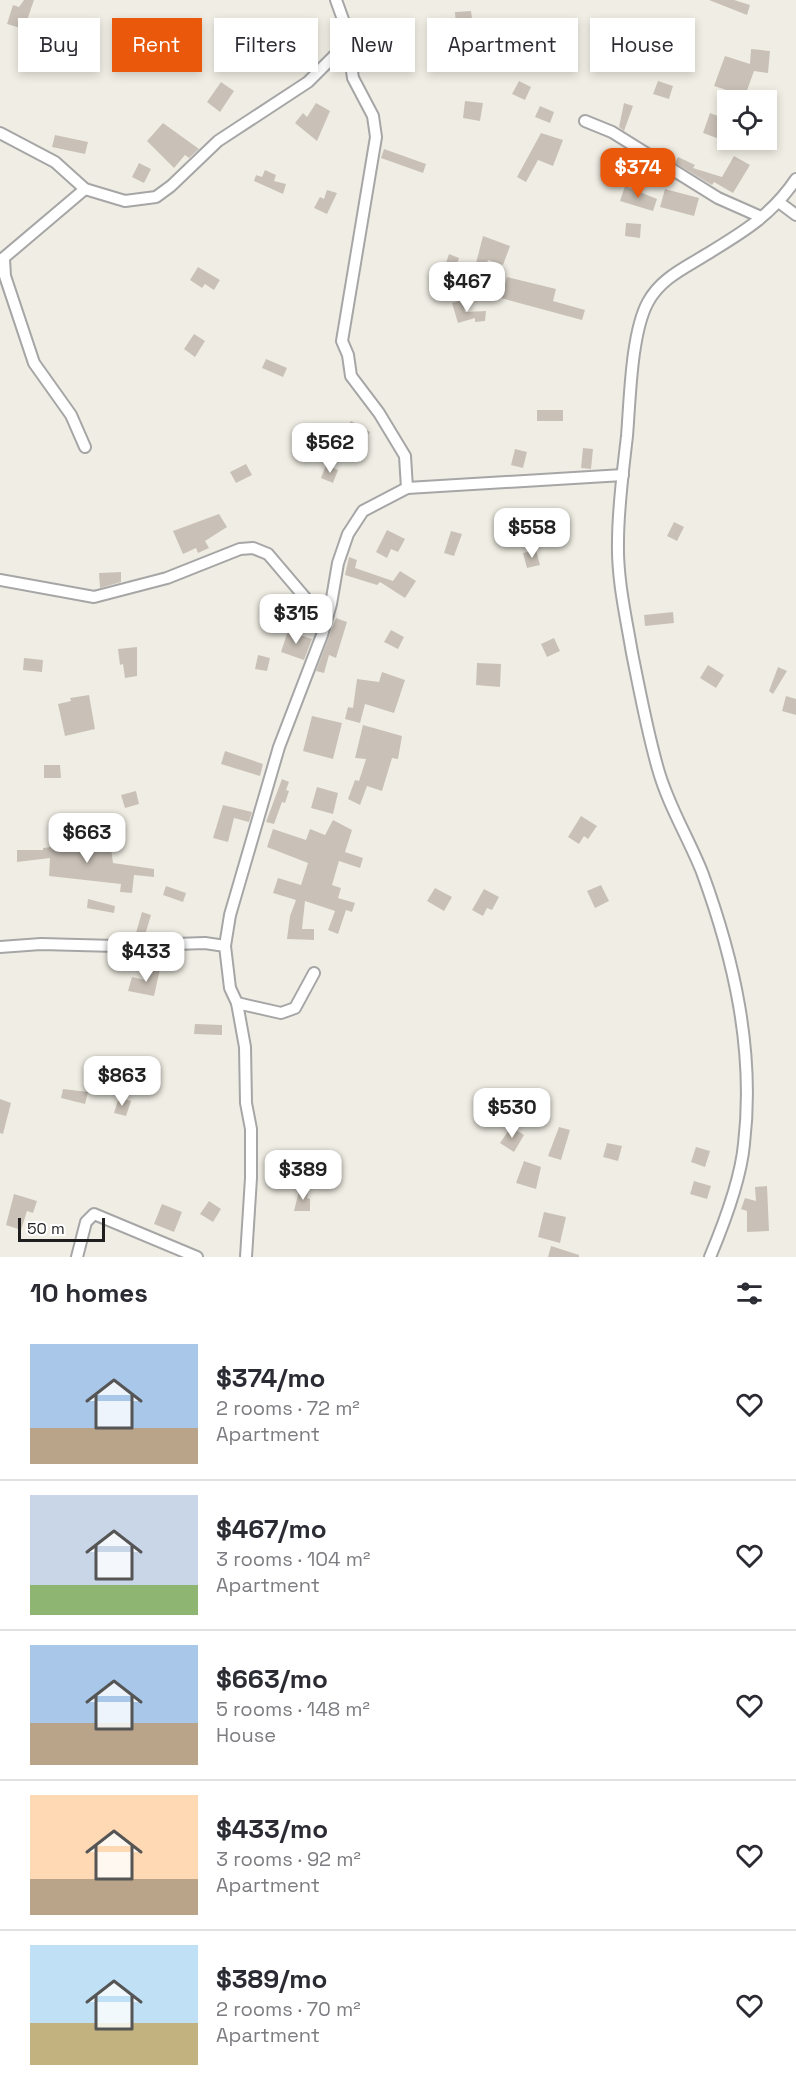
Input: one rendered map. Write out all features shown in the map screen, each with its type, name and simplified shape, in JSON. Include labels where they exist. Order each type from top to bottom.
[{"type":"street","points":[[336,0],[342,18]]},
{"type":"street","points":[[0,133],[55,162],[85,189],[112,195],[125,201],[156,197],[171,186],[218,141],[308,82],[330,58]]},
{"type":"street","points":[[352,72],[373,116],[376,137],[342,341],[351,376],[379,413],[405,456],[407,488]]},
{"type":"street","points":[[585,121],[612,132],[718,198],[761,218]]},
{"type":"street","points":[[710,1257],[720,1232],[744,1147],[747,1100],[742,1012],[716,914],[701,870],[658,771],[642,705],[620,580],[618,542],[623,475],[638,335],[647,304],[658,286],[780,203],[796,179]]},
{"type":"street","points":[[85,189],[1,260],[34,363],[71,415],[85,447]]},
{"type":"street","points":[[780,203],[796,215]]},
{"type":"street","points":[[246,1257],[251,1178],[251,1129],[246,1103],[245,1047],[237,1003],[230,988],[225,946],[230,915],[279,747],[328,614],[338,563],[348,534],[363,511],[407,488],[623,475]]},
{"type":"street","points":[[0,580],[94,597],[167,578],[240,549],[253,548],[268,554],[308,601],[328,614]]},
{"type":"street","points":[[0,947],[41,944],[116,946],[205,943],[225,946]]},
{"type":"street","points":[[237,1003],[281,1013],[295,1008],[314,973]]},
{"type":"street","points":[[77,1257],[86,1222],[94,1214],[197,1257]]},
{"type":"building","points":[[24,0],[34,0],[28,18],[18,18],[18,27],[7,24],[13,5],[19,7]]},
{"type":"building","points":[[709,0],[734,0],[750,5],[747,15]]},
{"type":"building","points":[[471,11],[472,18],[455,18],[455,12]]},
{"type":"building","points":[[751,49],[770,51],[768,73],[754,71],[747,90],[726,90],[714,86],[725,56],[750,64]]},
{"type":"building","points":[[519,81],[531,87],[525,100],[512,94]]},
{"type":"building","points":[[658,81],[673,86],[669,99],[653,94]]},
{"type":"building","points":[[221,82],[234,91],[220,112],[207,102]]},
{"type":"building","points":[[465,101],[483,103],[480,121],[463,118]]},
{"type":"building","points":[[316,103],[330,111],[317,141],[295,123],[303,113],[307,117]]},
{"type":"building","points":[[624,103],[633,106],[624,131],[619,127]]},
{"type":"building","points":[[540,106],[554,112],[550,123],[535,117]]},
{"type":"building","points":[[710,113],[717,116],[717,138],[703,133]]},
{"type":"building","points":[[163,123],[199,149],[189,158],[185,155],[174,168],[147,141]]},
{"type":"building","points":[[541,133],[563,140],[553,166],[538,160],[526,182],[517,177]]},
{"type":"building","points":[[55,135],[88,142],[85,154],[52,147]]},
{"type":"building","points":[[384,149],[426,164],[423,173],[381,158]]},
{"type":"building","points":[[734,156],[750,165],[733,193],[714,182],[712,185],[675,163],[678,157],[695,165],[693,168],[722,177]]},
{"type":"building","points":[[139,163],[151,169],[144,183],[132,177]]},
{"type":"building","points":[[265,170],[276,175],[274,181],[286,184],[283,194],[254,181],[256,175],[262,177]]},
{"type":"building","points":[[625,186],[657,199],[653,211],[620,201]]},
{"type":"building","points":[[665,189],[699,198],[694,216],[660,207]]},
{"type":"building","points":[[327,190],[337,193],[327,214],[314,208],[320,197],[324,199]]},
{"type":"building","points":[[626,223],[641,224],[640,238],[625,236]]},
{"type":"building","points":[[483,236],[510,246],[503,265],[488,260],[484,274],[474,271]]},
{"type":"building","points":[[449,254],[459,258],[452,279],[442,275]]},
{"type":"building","points":[[198,267],[220,280],[214,290],[205,284],[202,288],[190,280]]},
{"type":"building","points":[[507,277],[556,289],[553,301],[585,310],[582,320],[501,298]]},
{"type":"building","points":[[462,300],[465,312],[486,311],[485,321],[475,322],[475,318],[458,323],[452,303]]},
{"type":"building","points":[[194,334],[205,341],[195,357],[184,349]]},
{"type":"building","points":[[266,359],[287,368],[283,377],[262,368]]},
{"type":"building","points":[[537,410],[563,410],[563,421],[537,421]]},
{"type":"building","points":[[351,421],[370,432],[359,451],[340,440]]},
{"type":"building","points":[[583,448],[593,449],[591,469],[581,468]]},
{"type":"building","points":[[515,449],[527,452],[523,468],[511,465]]},
{"type":"building","points":[[246,464],[252,475],[236,483],[230,472]]},
{"type":"building","points":[[326,465],[338,470],[333,483],[321,478]]},
{"type":"building","points":[[219,514],[227,527],[205,541],[209,548],[198,553],[196,548],[183,554],[173,531]]},
{"type":"building","points":[[674,522],[684,527],[677,541],[667,536]]},
{"type":"building","points":[[387,530],[405,539],[398,552],[391,549],[387,558],[376,552]]},
{"type":"building","points":[[451,531],[462,534],[454,556],[444,553]]},
{"type":"building","points":[[536,550],[540,565],[527,568],[523,553]]},
{"type":"building","points":[[349,557],[357,560],[355,568],[393,581],[400,571],[416,581],[405,598],[380,582],[377,585],[345,575]]},
{"type":"building","points":[[121,572],[121,582],[100,588],[99,573]]},
{"type":"building","points":[[673,612],[674,623],[645,626],[644,615]]},
{"type":"building","points":[[336,618],[347,622],[336,658],[329,655],[324,673],[316,671]]},
{"type":"building","points":[[391,630],[404,637],[398,649],[384,642]]},
{"type":"building","points":[[288,631],[312,639],[304,660],[281,652]]},
{"type":"building","points":[[554,638],[560,651],[547,657],[541,644]]},
{"type":"building","points":[[137,647],[137,676],[125,678],[123,664],[120,665],[118,649]]},
{"type":"building","points":[[258,655],[270,658],[267,671],[255,669]]},
{"type":"building","points":[[24,658],[43,660],[42,672],[23,670]]},
{"type":"building","points":[[477,663],[501,664],[500,687],[476,685]]},
{"type":"building","points":[[708,665],[724,675],[716,688],[700,678]]},
{"type":"building","points":[[778,667],[787,671],[773,694],[769,691]]},
{"type":"building","points":[[382,672],[405,680],[394,713],[365,704],[360,723],[345,719],[348,707],[353,708],[357,679],[379,682]]},
{"type":"building","points":[[89,695],[95,729],[65,736],[58,704],[71,701],[70,698]]},
{"type":"building","points":[[786,696],[796,699],[796,715],[782,711]]},
{"type":"building","points":[[312,716],[342,723],[333,759],[303,751]]},
{"type":"building","points":[[363,725],[402,736],[398,759],[392,758],[382,791],[367,786],[360,805],[348,799],[355,780],[359,781],[366,759],[355,758]]},
{"type":"building","points":[[225,751],[263,764],[260,776],[221,764]]},
{"type":"building","points":[[44,765],[60,765],[61,778],[44,778]]},
{"type":"building","points":[[282,779],[289,782],[285,803],[282,802],[274,824],[266,822]]},
{"type":"building","points":[[317,787],[338,793],[333,814],[311,808]]},
{"type":"building","points":[[136,791],[139,804],[125,808],[121,795]]},
{"type":"building","points":[[223,805],[252,812],[249,822],[234,818],[228,842],[213,838]]},
{"type":"building","points":[[581,816],[597,826],[588,839],[584,836],[579,844],[568,837]]},
{"type":"building","points":[[333,820],[352,830],[345,852],[363,858],[360,868],[339,861],[332,885],[341,888],[338,898],[355,903],[352,912],[346,910],[338,934],[328,930],[335,911],[305,901],[302,929],[314,929],[314,940],[287,939],[290,916],[296,900],[273,893],[278,878],[301,885],[308,863],[267,847],[273,829],[306,840],[310,829],[325,835]]},
{"type":"building","points":[[110,840],[113,863],[154,869],[154,877],[134,875],[132,893],[120,892],[121,884],[49,876],[50,858],[17,862],[17,850],[43,850],[43,848]]},
{"type":"building","points":[[601,885],[609,901],[595,908],[587,891]]},
{"type":"building","points":[[166,886],[186,893],[183,902],[163,895]]},
{"type":"building","points":[[435,888],[452,897],[444,911],[427,901]]},
{"type":"building","points":[[484,889],[499,897],[492,910],[487,908],[483,916],[472,910]]},
{"type":"building","points":[[88,899],[115,906],[114,913],[87,908]]},
{"type":"building","points":[[142,912],[151,915],[145,935],[136,933]]},
{"type":"building","points":[[149,968],[160,969],[154,996],[128,991],[132,977],[145,980],[148,978]]},
{"type":"building","points":[[195,1024],[222,1025],[222,1035],[194,1034]]},
{"type":"building","points":[[63,1089],[88,1092],[85,1104],[61,1098]]},
{"type":"building","points":[[119,1097],[131,1101],[126,1116],[114,1113]]},
{"type":"building","points":[[0,1099],[11,1103],[3,1134],[0,1133]]},
{"type":"building","points":[[511,1127],[524,1135],[514,1152],[500,1143]]},
{"type":"building","points":[[559,1127],[570,1130],[561,1160],[548,1156]]},
{"type":"building","points":[[607,1143],[622,1146],[618,1161],[603,1157]]},
{"type":"building","points":[[696,1147],[710,1151],[705,1167],[691,1162]]},
{"type":"building","points":[[524,1161],[541,1167],[536,1189],[516,1183]]},
{"type":"building","points":[[694,1181],[711,1186],[707,1199],[690,1194]]},
{"type":"building","points":[[767,1186],[769,1231],[747,1232],[747,1211],[741,1209],[745,1198],[756,1201],[755,1187]]},
{"type":"building","points":[[300,1187],[309,1189],[307,1198],[310,1199],[310,1211],[294,1211]]},
{"type":"building","points":[[14,1194],[37,1201],[33,1213],[27,1211],[21,1230],[6,1225]]},
{"type":"building","points":[[209,1201],[221,1209],[213,1222],[200,1214]]},
{"type":"building","points":[[162,1204],[182,1212],[174,1232],[154,1224]]},
{"type":"building","points":[[544,1212],[566,1217],[560,1243],[538,1237]]},
{"type":"building","points":[[551,1246],[579,1255],[579,1257],[548,1257]]}]
